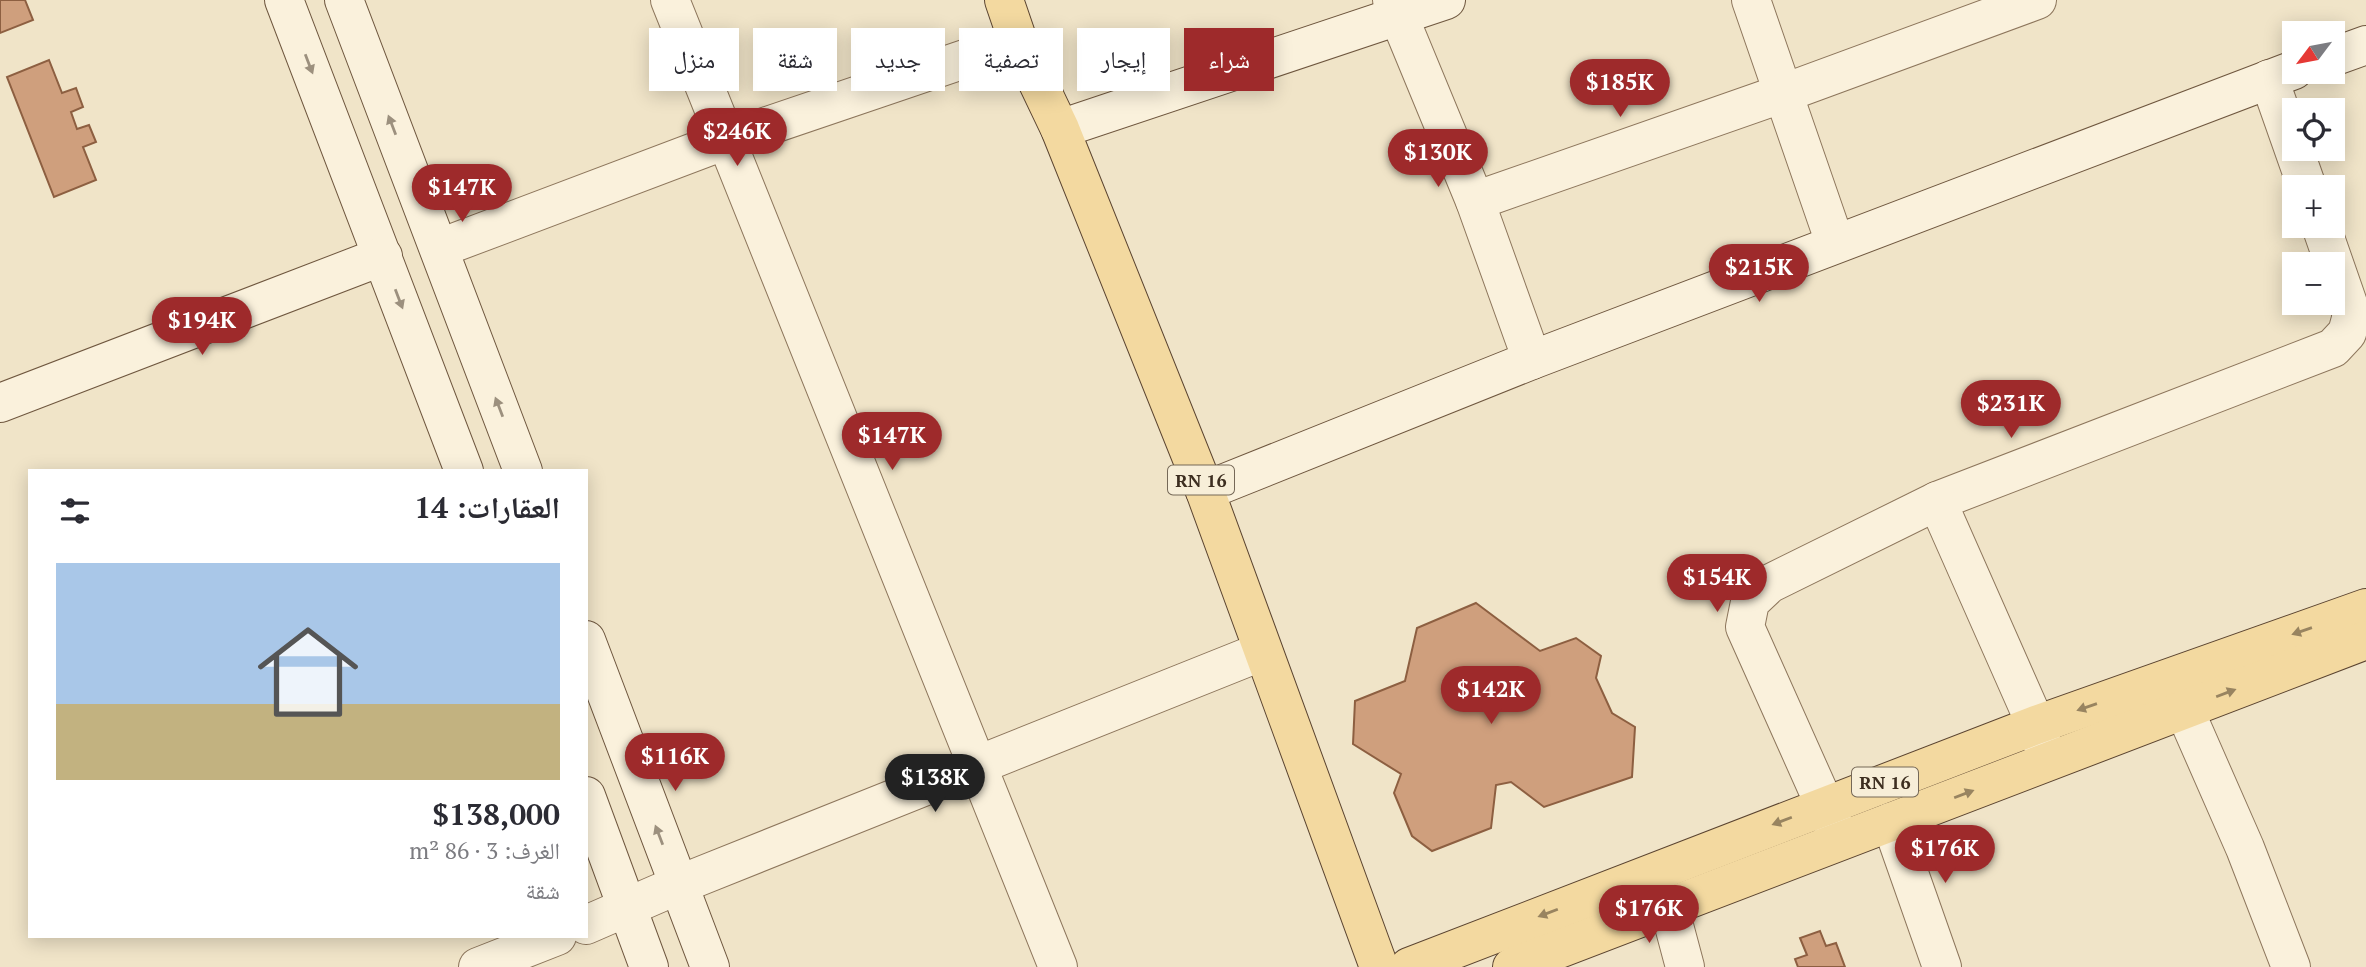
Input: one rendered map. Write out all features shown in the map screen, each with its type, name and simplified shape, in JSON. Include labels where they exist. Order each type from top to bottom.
[{"type":"main road","name":"RN 16","points":[[1004,0],[1014,28]]},
{"type":"main road","name":"RN 16","points":[[1042,91],[1060,128],[1205,491],[1379,967]]},
{"type":"main road","name":"RN 16","points":[[1409,967],[2036,725],[2366,608]]},
{"type":"main road","name":"RN 16","points":[[1512,967],[2366,640]]},
{"type":"street","points":[[284,0],[463,469]]},
{"type":"street","points":[[344,0],[522,469]]},
{"type":"street","points":[[670,0],[1058,967]]},
{"type":"street","points":[[1060,128],[1395,8],[1446,0]]},
{"type":"street","points":[[1751,0],[1835,243]]},
{"type":"street","points":[[1475,201],[1784,93],[2036,0]]},
{"type":"street","points":[[1395,8],[1475,201],[1532,360]]},
{"type":"street","points":[[2345,53],[2366,45]]},
{"type":"street","points":[[439,248],[726,140],[959,61]]},
{"type":"street","points":[[1205,491],[1532,360],[2282,75]]},
{"type":"street","points":[[2284,84],[2304,175]]},
{"type":"street","points":[[1840,840],[1745,627],[1750,602],[1769,584],[1937,500],[2333,348],[2347,333],[2352,315],[2325,238]]},
{"type":"street","points":[[0,402],[383,256]]},
{"type":"street","points":[[1937,500],[2036,725],[2048,761]]},
{"type":"street","points":[[588,645],[710,967]]},
{"type":"street","points":[[588,924],[629,909],[678,885],[1264,651]]},
{"type":"street","points":[[2184,709],[2245,848],[2291,967]]},
{"type":"street","points":[[588,801],[649,967]]},
{"type":"street","points":[[1891,822],[1942,967]]},
{"type":"street","points":[[1669,907],[1685,967]]},
{"type":"street","points":[[478,967],[552,938]]},
{"type":"building","points":[[0,0],[25,0],[33,20],[0,33]]},
{"type":"building","points":[[49,60],[62,93],[76,88],[83,107],[71,112],[77,129],[89,125],[96,142],[83,147],[96,180],[54,197],[7,77]]},
{"type":"building","points":[[1476,603],[1540,651],[1576,638],[1601,656],[1596,678],[1612,713],[1635,727],[1632,777],[1544,807],[1511,782],[1496,785],[1491,828],[1432,851],[1412,836],[1394,793],[1401,774],[1353,744],[1355,701],[1405,681],[1417,628]]},
{"type":"building","points":[[1820,931],[1826,946],[1836,943],[1845,967],[1798,967],[1795,959],[1807,955],[1800,938]]}]
